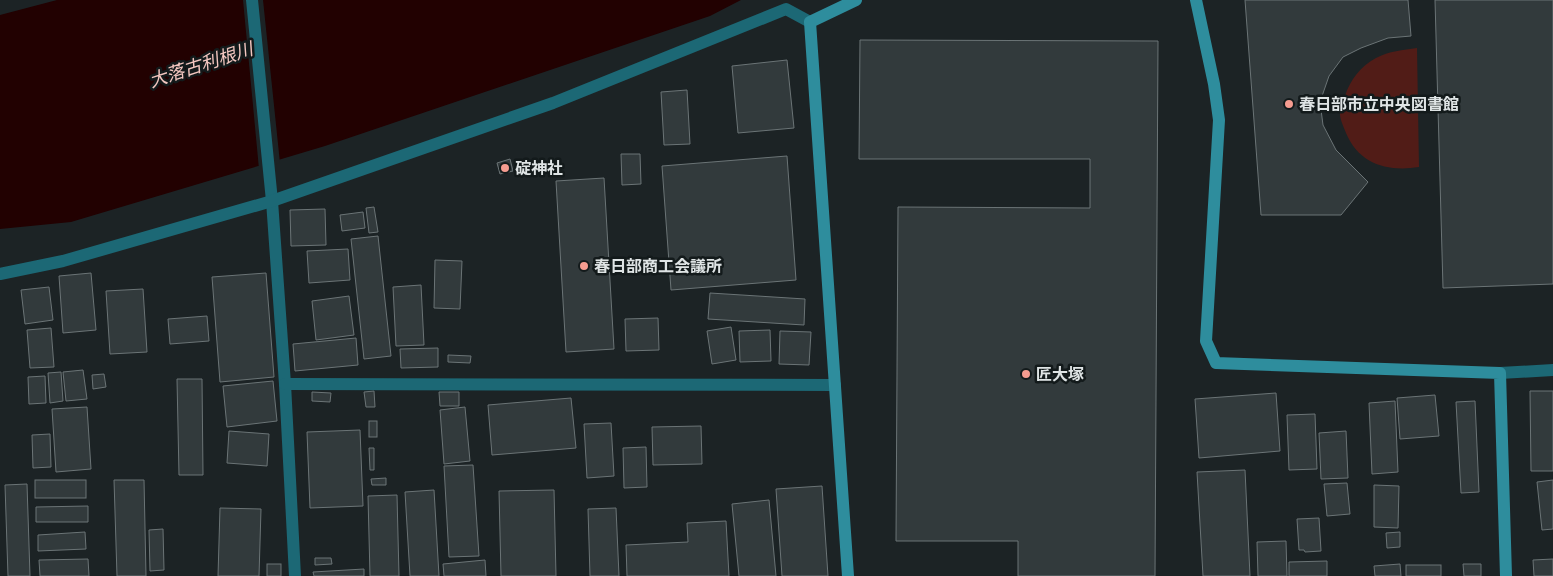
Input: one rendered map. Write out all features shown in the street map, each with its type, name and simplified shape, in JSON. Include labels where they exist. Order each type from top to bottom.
[{"type":"street","points":[[252,0],[272,201],[285,384],[295,576]]},
{"type":"street","points":[[810,22],[856,0]]},
{"type":"street","points":[[1196,0],[1214,84],[1219,120],[1206,341],[1216,364],[1500,373],[1553,370]]},
{"type":"street","points":[[0,274],[63,260],[272,201],[553,103],[786,9],[810,22]]},
{"type":"street","points":[[810,22],[848,576]]},
{"type":"street","points":[[1500,373],[1506,576]]},
{"type":"street","points":[[285,384],[835,385]]},
{"type":"shaded area","points":[[1417,48],[1419,167],[1396,168],[1375,164],[1366,159],[1352,144],[1342,122],[1340,108],[1350,84],[1366,65],[1386,54]]},
{"type":"water","name":"大落古利根川","points":[[57,0],[741,0],[710,16],[325,146],[71,222],[0,229],[0,15]]},
{"type":"pier","points":[[243,0],[263,0],[280,163],[259,169]]},
{"type":"building","points":[[1245,0],[1408,0],[1411,36],[1388,38],[1343,57],[1329,76],[1320,102],[1323,125],[1336,150],[1368,182],[1341,215],[1261,215]]},
{"type":"building","points":[[1435,0],[1553,0],[1553,284],[1443,288]]},
{"type":"building","name":"匠大塚","points":[[860,40],[1158,41],[1155,576],[1018,576],[1018,541],[896,541],[898,207],[1090,208],[1090,159],[859,159]]},
{"type":"building","points":[[787,60],[794,128],[738,133],[732,66]]},
{"type":"building","points":[[687,90],[690,144],[664,145],[661,92]]},
{"type":"building","points":[[621,154],[640,154],[641,184],[622,185]]},
{"type":"building","points":[[787,156],[796,280],[671,290],[662,166]]},
{"type":"building","points":[[510,159],[513,171],[500,174],[497,163]]},
{"type":"building","points":[[604,178],[614,349],[566,352],[556,181]]},
{"type":"building","points":[[374,207],[378,232],[369,233],[366,208]]},
{"type":"building","points":[[325,209],[326,245],[291,246],[290,210]]},
{"type":"building","points":[[363,212],[365,228],[342,231],[340,215]]},
{"type":"building","points":[[378,236],[391,356],[364,359],[351,239]]},
{"type":"building","points":[[348,249],[350,280],[309,283],[307,251]]},
{"type":"building","points":[[435,260],[462,261],[460,309],[434,308]]},
{"type":"building","points":[[91,273],[96,330],[63,333],[59,276]]},
{"type":"building","points":[[266,273],[274,377],[220,382],[212,277]]},
{"type":"building","points":[[421,285],[424,345],[396,346],[393,287]]},
{"type":"building","points":[[49,287],[53,320],[25,324],[21,290]]},
{"type":"building","points":[[143,289],[147,352],[110,354],[106,291]]},
{"type":"building","points":[[710,293],[805,299],[804,325],[708,319]]},
{"type":"building","points":[[349,296],[354,335],[316,340],[312,301]]},
{"type":"building","points":[[207,316],[209,341],[170,344],[168,319]]},
{"type":"building","points":[[658,318],[659,350],[626,351],[625,319]]},
{"type":"building","points":[[731,327],[736,360],[712,364],[707,331]]},
{"type":"building","points":[[51,328],[54,367],[30,368],[27,330]]},
{"type":"building","points":[[770,330],[771,361],[740,362],[739,331]]},
{"type":"building","points":[[780,331],[811,332],[809,365],[779,364]]},
{"type":"building","points":[[356,338],[358,365],[295,371],[293,344]]},
{"type":"building","points":[[438,348],[438,367],[401,368],[400,349]]},
{"type":"building","points":[[448,355],[471,356],[470,363],[448,362]]},
{"type":"building","points":[[83,370],[87,399],[66,401],[63,372]]},
{"type":"building","points":[[61,372],[63,401],[50,403],[48,373]]},
{"type":"building","points":[[104,374],[106,387],[93,389],[92,375]]},
{"type":"building","points":[[45,376],[46,403],[29,404],[28,377]]},
{"type":"building","points":[[177,379],[202,379],[203,475],[179,475]]},
{"type":"building","points":[[273,381],[277,421],[227,427],[223,386]]},
{"type":"building","points":[[374,391],[375,407],[366,407],[364,392]]},
{"type":"building","points":[[1530,391],[1553,391],[1553,471],[1531,471]]},
{"type":"building","points":[[312,392],[331,393],[330,402],[312,401]]},
{"type":"building","points":[[439,392],[459,392],[459,406],[440,406]]},
{"type":"building","points":[[1276,393],[1280,451],[1199,458],[1195,399]]},
{"type":"building","points":[[1435,395],[1439,436],[1400,439],[1397,398]]},
{"type":"building","points":[[571,398],[576,448],[492,455],[488,405]]},
{"type":"building","points":[[1395,401],[1398,472],[1372,474],[1369,403]]},
{"type":"building","points":[[1475,401],[1479,492],[1461,493],[1456,402]]},
{"type":"building","points":[[87,407],[91,469],[56,472],[52,409]]},
{"type":"building","points":[[465,407],[470,461],[444,464],[440,410]]},
{"type":"building","points":[[1315,414],[1317,469],[1289,470],[1287,415]]},
{"type":"building","points":[[369,421],[377,421],[377,437],[369,437]]},
{"type":"building","points":[[611,423],[614,476],[587,478],[584,424]]},
{"type":"building","points":[[701,426],[702,464],[653,465],[652,427]]},
{"type":"building","points":[[360,430],[363,506],[310,508],[307,432]]},
{"type":"building","points":[[229,431],[269,434],[267,466],[227,463]]},
{"type":"building","points":[[1346,431],[1348,478],[1321,479],[1319,433]]},
{"type":"building","points":[[50,434],[51,467],[33,468],[32,435]]},
{"type":"building","points":[[646,447],[647,487],[624,488],[623,448]]},
{"type":"building","points":[[369,448],[374,448],[374,470],[370,470]]},
{"type":"building","points":[[473,465],[479,556],[449,557],[444,466]]},
{"type":"building","points":[[1245,470],[1250,576],[1203,576],[1197,472]]},
{"type":"building","points":[[386,478],[386,485],[372,485],[371,479]]},
{"type":"building","points":[[35,480],[86,480],[86,498],[35,498]]},
{"type":"building","points":[[114,480],[144,480],[146,576],[117,576]]},
{"type":"building","points":[[1553,480],[1553,529],[1542,530],[1537,482]]},
{"type":"building","points":[[1347,483],[1350,514],[1327,516],[1324,484]]},
{"type":"building","points":[[27,484],[30,576],[8,576],[5,485]]},
{"type":"building","points":[[1374,485],[1399,486],[1398,528],[1374,527]]},
{"type":"building","points":[[822,486],[828,576],[782,576],[776,489]]},
{"type":"building","points":[[434,490],[439,576],[410,576],[405,492]]},
{"type":"building","points":[[554,490],[556,576],[501,576],[499,491]]},
{"type":"building","points":[[397,495],[399,576],[370,576],[368,496]]},
{"type":"building","points":[[769,500],[776,576],[739,576],[732,504]]},
{"type":"building","points":[[88,506],[88,522],[36,522],[36,507]]},
{"type":"building","points":[[220,508],[261,509],[259,576],[218,576]]},
{"type":"building","points":[[616,508],[619,576],[590,576],[588,509]]},
{"type":"building","points":[[1319,518],[1321,551],[1305,552],[1304,550],[1299,550],[1297,519]]},
{"type":"building","points":[[726,521],[729,576],[627,576],[626,545],[688,542],[687,523]]},
{"type":"building","points":[[163,529],[164,570],[150,571],[149,530]]},
{"type":"building","points":[[85,532],[86,549],[38,551],[38,535]]},
{"type":"building","points":[[1400,532],[1400,547],[1387,548],[1386,533]]},
{"type":"building","points":[[1286,541],[1287,576],[1258,576],[1257,542]]},
{"type":"building","points":[[315,558],[331,558],[332,564],[315,565]]},
{"type":"building","points":[[88,559],[89,576],[40,576],[39,560]]},
{"type":"building","points":[[1553,559],[1553,576],[1534,576],[1533,560]]},
{"type":"building","points":[[485,560],[486,576],[444,576],[443,564]]},
{"type":"building","points":[[1327,561],[1327,576],[1289,576],[1289,562]]},
{"type":"building","points":[[267,564],[281,564],[281,576],[267,576]]},
{"type":"building","points":[[1400,564],[1401,576],[1375,576],[1374,566]]},
{"type":"building","points":[[1463,564],[1481,564],[1481,576],[1464,576]]},
{"type":"building","points":[[1406,565],[1441,565],[1441,576],[1406,576]]},
{"type":"building","points":[[364,569],[364,576],[314,576],[313,572]]},
{"type":"place","name":"春日部市立中央図書館","points":[[1289,104]]},
{"type":"place","name":"碇神社","points":[[505,168]]},
{"type":"place","name":"春日部商工会議所","points":[[584,266]]},
{"type":"place","name":"匠大塚","points":[[1026,374]]}]
